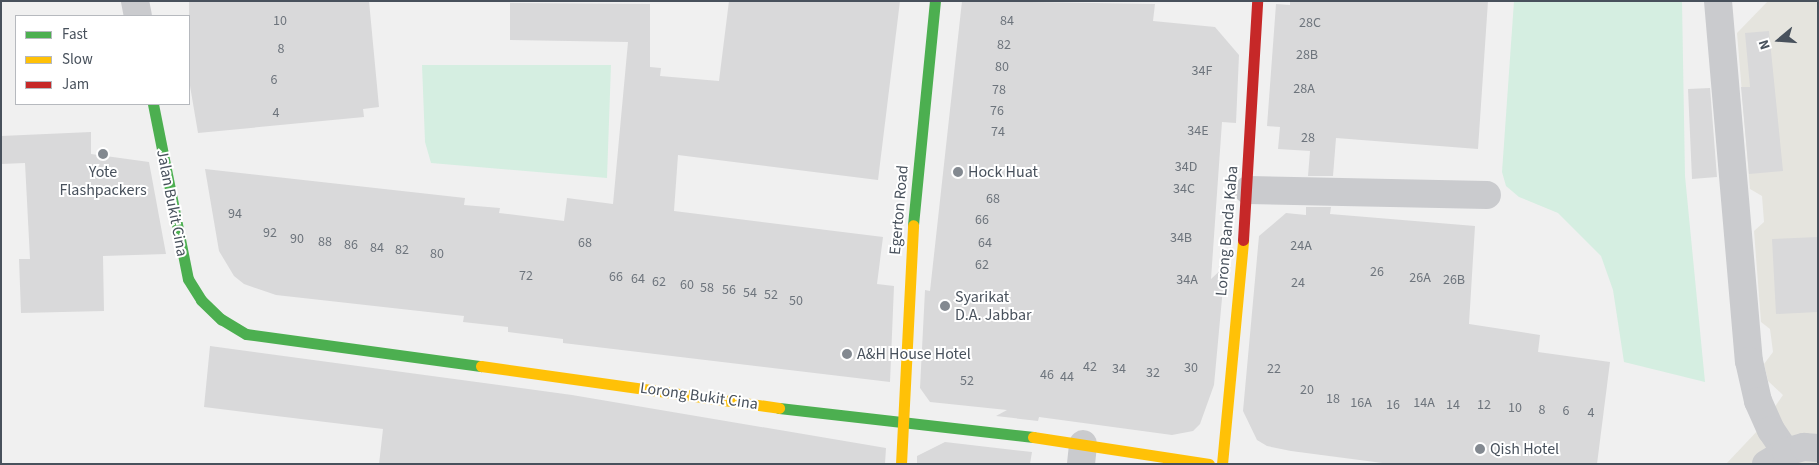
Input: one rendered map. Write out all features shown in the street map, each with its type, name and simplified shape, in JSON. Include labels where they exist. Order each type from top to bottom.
[{"type":"street","points":[[135,1],[138,15]]},
{"type":"street","name":"Egerton Road","points":[[901,464],[913,228],[935,1]]},
{"type":"street","name":"Lorong Banda Kaba","points":[[1222,464],[1248,190],[1257,1]]},
{"type":"street","points":[[1718,1],[1749,361],[1758,401],[1771,430],[1771,461],[1804,447],[1818,448]]},
{"type":"street","name":"Jalan Bukit Cina","points":[[154,105],[188,279],[201,300]]},
{"type":"street","points":[[1248,190],[1487,195]]},
{"type":"street","name":"Lorong Bukit Cina","points":[[201,300],[221,319],[246,334],[818,413],[904,422],[1082,454],[1209,464]]},
{"type":"shaded area","points":[[1768,1],[1818,1],[1818,464],[1726,464],[1761,427],[1783,395],[1768,381],[1764,364],[1773,352],[1770,329],[1761,322],[1754,231],[1764,222],[1762,196],[1750,189],[1737,33]]},
{"type":"green space","points":[[1514,1],[1682,1],[1685,176],[1705,382],[1624,362],[1613,290],[1601,256],[1558,213],[1519,197],[1506,186],[1502,172]]},
{"type":"green space","points":[[422,65],[611,65],[607,178],[431,163],[425,142]]},
{"type":"building","points":[[189,1],[369,1],[379,107],[363,109],[364,117],[198,133],[190,86]]},
{"type":"building","points":[[729,1],[900,1],[878,180],[678,155],[674,211],[883,237],[877,284],[894,286],[890,382],[563,343],[563,339],[508,332],[508,327],[463,322],[464,316],[276,295],[244,284],[234,276],[219,251],[205,169],[465,198],[464,205],[500,208],[499,213],[564,221],[567,198],[613,204],[628,42],[510,40],[510,3],[650,4],[650,67],[661,68],[660,76],[719,81]]},
{"type":"building","points":[[962,1],[1155,4],[1153,21],[1215,27],[1239,55],[1236,123],[1222,122],[1211,279],[1225,266],[1214,385],[1200,424],[1193,431],[1172,435],[1039,417],[1038,421],[996,416],[1007,410],[930,402],[920,388],[925,290],[930,291]]},
{"type":"building","points":[[1290,1],[1488,1],[1478,149],[1336,138],[1333,176],[1308,176],[1310,151],[1278,149],[1280,127],[1267,126],[1276,4],[1290,5]]},
{"type":"building","points":[[1769,31],[1783,171],[1749,174],[1741,87],[1750,87],[1745,33]]},
{"type":"building","points":[[1710,88],[1717,177],[1692,179],[1688,89]]},
{"type":"building","points":[[91,132],[91,154],[149,162],[166,254],[103,256],[104,311],[21,313],[19,259],[30,259],[25,163],[1,164],[1,136]]},
{"type":"building","points":[[1306,207],[1331,207],[1330,214],[1475,226],[1469,324],[1540,335],[1538,352],[1610,362],[1597,464],[1390,464],[1291,451],[1267,446],[1257,440],[1243,411],[1259,236],[1286,213],[1306,215]]},
{"type":"building","points":[[1818,237],[1818,312],[1776,314],[1772,239]]},
{"type":"building","points":[[210,346],[572,395],[886,448],[885,464],[379,464],[383,429],[204,407]]},
{"type":"building","points":[[945,442],[1032,452],[1030,464],[917,464],[917,456]]},
{"type":"traffic: fast","points":[[913,225],[935,1]]},
{"type":"traffic: fast","points":[[153,105],[188,279],[201,300],[221,319],[246,334],[481,366]]},
{"type":"traffic: fast","points":[[779,408],[1033,437]]},
{"type":"traffic: slow","points":[[901,464],[913,225]]},
{"type":"traffic: slow","points":[[1222,464],[1243,240]]},
{"type":"traffic: slow","points":[[481,366],[779,408]]},
{"type":"traffic: slow","points":[[1033,437],[1209,464]]},
{"type":"traffic: jam","points":[[1243,240],[1257,1]]},
{"type":"place","name":"Yote Flashpackers","points":[[103,154]]},
{"type":"place","name":"Hock Huat","points":[[958,172]]},
{"type":"place","name":"Syarikat D.A. Jabbar","points":[[945,306]]},
{"type":"place","name":"A&H House Hotel","points":[[847,354]]},
{"type":"place","name":"Qish Hotel","points":[[1480,449]]}]
